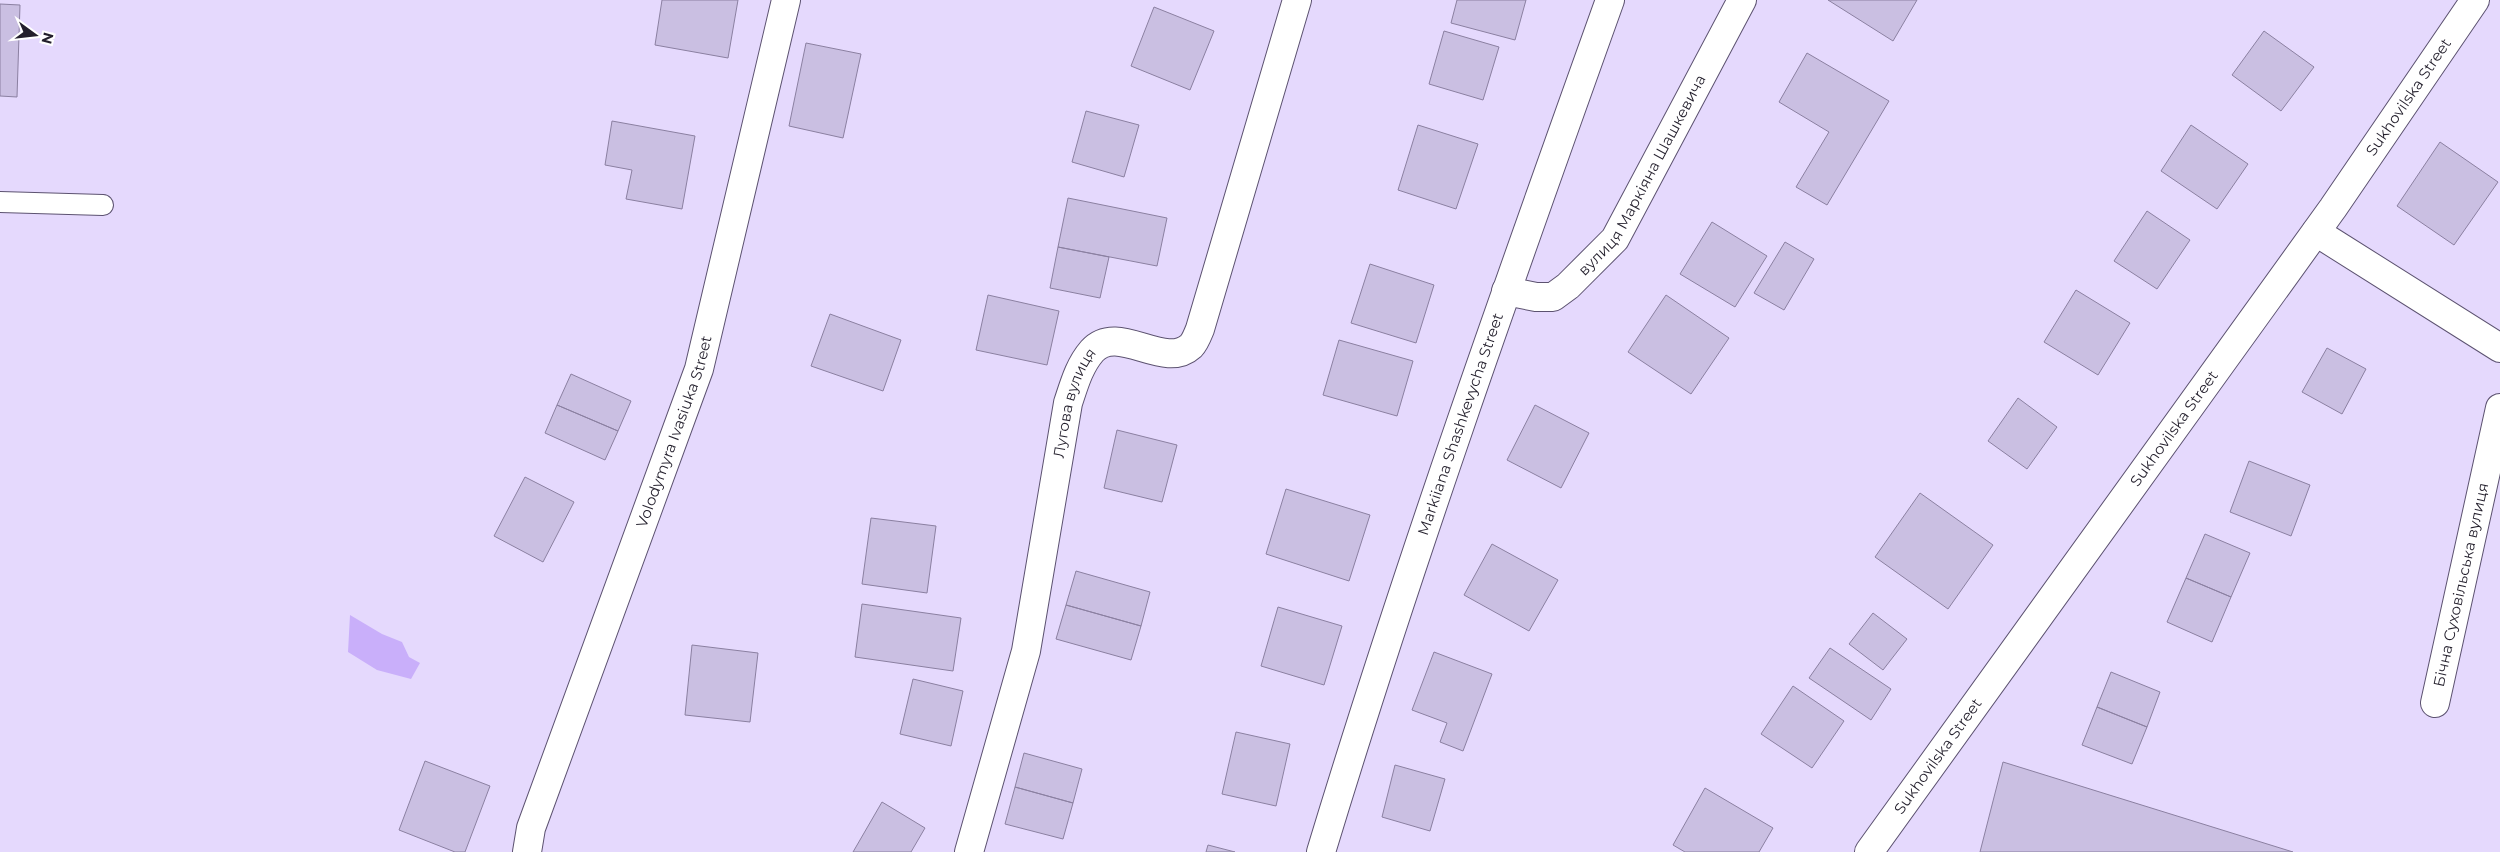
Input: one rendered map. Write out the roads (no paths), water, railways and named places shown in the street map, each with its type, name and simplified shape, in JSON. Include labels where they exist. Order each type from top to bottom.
[{"type":"street","name":"Volodymyra Ivasiuka Street","points":[[527,852],[531,828],[699,369],[786,0]]},
{"type":"street","name":"Лугова вулиця","points":[[969,852],[1026,651],[1068,403],[1080,368],[1093,350],[1103,343],[1114,341],[1161,352],[1176,352],[1192,345],[1200,329],[1297,0]]},
{"type":"street","name":"Markiiana Shashkevycha Street","points":[[1321,852],[1357,734],[1506,291],[1610,0]]},
{"type":"street","name":"вулиця Маркіяна Шашкевича","points":[[1506,291],[1536,298],[1553,297],[1568,286],[1615,239],[1742,0]]},
{"type":"street","name":"Sukhovilska Street","points":[[1869,852],[2316,232],[2475,0]]},
{"type":"street","points":[[2316,232],[2500,348]]},
{"type":"street","name":"Бічна Суховільська вулиця","points":[[2435,704],[2500,408]]},
{"type":"lane","points":[[0,202],[103,205]]}]
